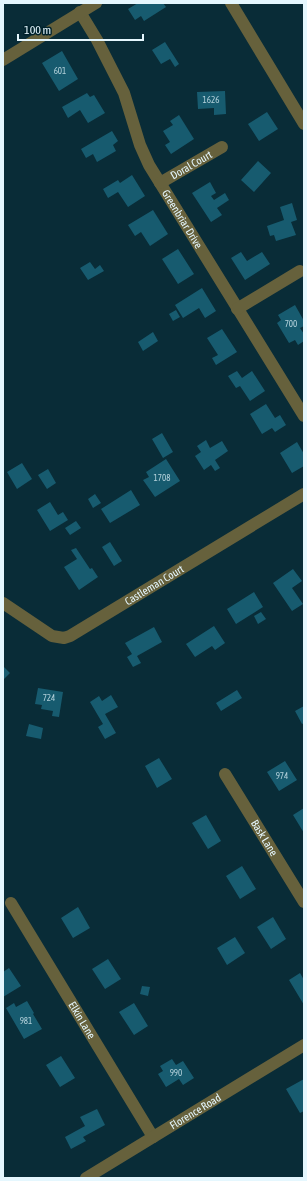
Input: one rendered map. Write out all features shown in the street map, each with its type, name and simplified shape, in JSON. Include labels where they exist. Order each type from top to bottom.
[{"type":"street","points":[[3,60],[96,3]]},
{"type":"street","points":[[231,3],[304,124]]},
{"type":"street","name":"Greenbriar Drive","points":[[80,12],[97,40],[124,93],[140,144],[149,165],[304,416]]},
{"type":"street","name":"Doral Court","points":[[160,184],[222,147]]},
{"type":"street","points":[[237,309],[300,271]]},
{"type":"street","name":"Castleman Court","points":[[3,603],[52,636],[64,638],[70,636],[304,494]]},
{"type":"street","name":"Bask Lane","points":[[225,774],[304,902]]},
{"type":"street","name":"Elkin Lane","points":[[11,903],[153,1137]]},
{"type":"street","name":"Florence Road","points":[[86,1178],[304,1045]]},
{"type":"building","points":[[138,3],[163,3],[166,7],[144,21],[141,16],[135,20],[128,9]]},
{"type":"building","points":[[165,42],[179,64],[175,67],[170,59],[161,64],[152,50]]},
{"type":"building","points":[[62,51],[78,79],[59,91],[42,63]]},
{"type":"building","points":[[225,91],[226,114],[214,115],[214,108],[198,109],[197,92]]},
{"type":"building","points":[[87,93],[90,97],[94,95],[105,113],[88,123],[80,110],[68,118],[62,107]]},
{"type":"building","points":[[267,112],[278,129],[259,141],[248,124]]},
{"type":"building","points":[[179,115],[194,139],[171,154],[165,145],[170,142],[163,131],[173,125],[170,121]]},
{"type":"building","points":[[112,131],[118,141],[113,145],[116,151],[97,162],[93,154],[86,158],[81,149]]},
{"type":"building","points":[[258,161],[271,173],[254,192],[241,180]]},
{"type":"building","points":[[132,175],[145,196],[128,207],[118,192],[108,198],[103,189],[118,180],[120,183]]},
{"type":"building","points":[[210,182],[216,193],[211,196],[214,200],[225,193],[229,200],[217,208],[222,215],[211,222],[192,193]]},
{"type":"building","points":[[292,203],[297,220],[291,222],[296,235],[276,241],[274,235],[270,236],[267,226],[284,220],[280,207]]},
{"type":"building","points":[[153,210],[168,234],[150,246],[141,232],[135,236],[128,225]]},
{"type":"building","points":[[178,249],[194,274],[178,284],[162,259]]},
{"type":"building","points":[[241,252],[247,261],[262,252],[270,264],[245,280],[231,258]]},
{"type":"building","points":[[90,262],[95,269],[100,265],[104,271],[88,280],[80,268]]},
{"type":"building","points":[[202,288],[216,311],[205,318],[199,308],[183,318],[175,305]]},
{"type":"building","points":[[295,305],[304,321],[304,326],[300,328],[304,334],[304,341],[298,345],[295,340],[289,343],[277,323],[281,320],[278,315]]},
{"type":"building","points":[[176,310],[180,317],[173,321],[169,314]]},
{"type":"building","points":[[222,329],[237,352],[216,365],[212,358],[218,355],[207,338]]},
{"type":"building","points":[[153,332],[158,341],[143,351],[138,342]]},
{"type":"building","points":[[237,371],[242,378],[252,371],[265,391],[250,401],[240,386],[236,388],[228,376]]},
{"type":"building","points":[[266,404],[275,418],[280,415],[286,425],[275,432],[272,428],[262,434],[250,414]]},
{"type":"building","points":[[162,433],[173,452],[163,458],[152,439]]},
{"type":"building","points":[[206,440],[210,448],[222,441],[228,451],[215,460],[220,468],[215,471],[211,465],[204,470],[195,456],[201,452],[197,446]]},
{"type":"building","points":[[297,442],[304,454],[304,466],[292,473],[280,453]]},
{"type":"building","points":[[166,459],[180,481],[155,497],[143,480],[149,477],[146,472]]},
{"type":"building","points":[[22,463],[32,479],[17,489],[7,472]]},
{"type":"building","points":[[48,469],[56,483],[47,489],[38,475]]},
{"type":"building","points":[[131,490],[140,505],[110,523],[101,509]]},
{"type":"building","points":[[95,494],[101,503],[93,508],[88,499]]},
{"type":"building","points":[[50,502],[58,515],[63,512],[68,520],[50,531],[37,510]]},
{"type":"building","points":[[76,521],[81,528],[70,535],[65,528]]},
{"type":"building","points":[[110,542],[122,561],[114,566],[102,547]]},
{"type":"building","points":[[76,548],[90,569],[92,568],[98,577],[79,590],[64,567],[77,559],[71,550]]},
{"type":"building","points":[[293,569],[302,581],[292,588],[303,604],[292,611],[273,583]]},
{"type":"building","points":[[254,592],[263,607],[236,624],[227,609]]},
{"type":"building","points":[[261,612],[266,619],[258,624],[254,616]]},
{"type":"building","points":[[214,626],[225,643],[215,650],[212,646],[195,657],[186,644]]},
{"type":"building","points":[[154,627],[162,642],[137,656],[141,663],[133,667],[127,657],[132,654],[125,643]]},
{"type":"building","points":[[3,666],[10,673],[3,680]]},
{"type":"building","points":[[38,688],[63,692],[59,717],[52,716],[53,711],[41,709],[42,705],[35,704]]},
{"type":"building","points":[[237,690],[242,698],[221,711],[216,703]]},
{"type":"building","points":[[111,695],[118,707],[105,714],[116,733],[105,739],[98,727],[103,724],[90,702],[99,696],[102,701]]},
{"type":"building","points":[[304,706],[304,723],[302,724],[295,711]]},
{"type":"building","points":[[29,724],[43,728],[41,739],[26,736]]},
{"type":"building","points":[[159,758],[172,779],[157,788],[145,766]]},
{"type":"building","points":[[285,761],[297,780],[279,791],[267,772]]},
{"type":"building","points":[[304,808],[304,833],[293,815]]},
{"type":"building","points":[[206,815],[221,841],[208,849],[192,823]]},
{"type":"building","points":[[242,866],[256,889],[240,899],[226,876]]},
{"type":"building","points":[[78,907],[90,928],[73,938],[61,918]]},
{"type":"building","points":[[273,917],[286,939],[271,949],[257,927]]},
{"type":"building","points":[[235,937],[245,953],[227,965],[217,948]]},
{"type":"building","points":[[108,959],[121,979],[105,989],[92,969]]},
{"type":"building","points":[[9,968],[21,986],[3,997],[3,972]]},
{"type":"building","points":[[300,973],[304,980],[304,1005],[289,980]]},
{"type":"building","points":[[142,986],[150,987],[148,996],[140,994]]},
{"type":"building","points":[[27,1001],[42,1029],[24,1039],[6,1008],[14,1003],[16,1007]]},
{"type":"building","points":[[134,1003],[148,1026],[134,1035],[119,1012]]},
{"type":"building","points":[[61,1056],[75,1078],[60,1087],[46,1065]]},
{"type":"building","points":[[172,1059],[176,1065],[183,1061],[194,1078],[183,1085],[179,1079],[166,1087],[158,1074],[163,1071],[160,1066]]},
{"type":"building","points":[[304,1079],[304,1111],[300,1113],[286,1089]]},
{"type":"building","points":[[97,1109],[105,1125],[83,1137],[86,1141],[71,1149],[65,1137],[85,1126],[80,1117]]}]
